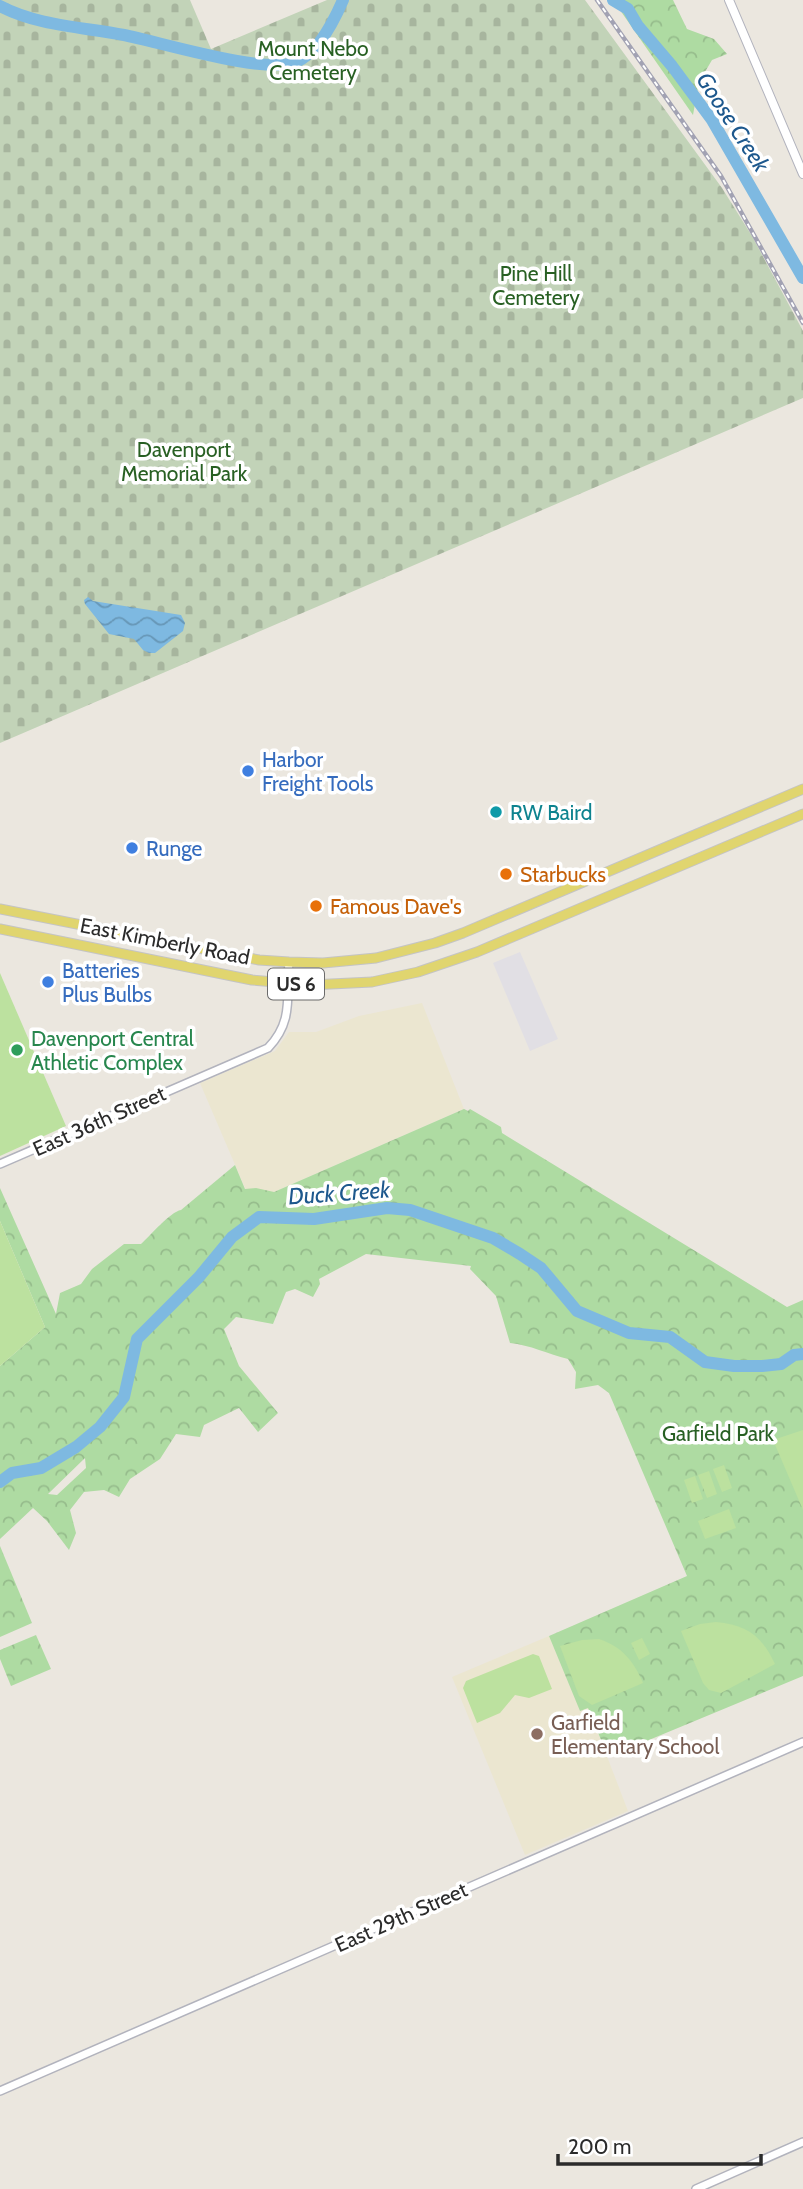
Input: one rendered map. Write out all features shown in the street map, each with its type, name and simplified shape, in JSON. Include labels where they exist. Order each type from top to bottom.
[{"type":"main road","points":[[729,0],[803,174]]},
{"type":"main road","name":"East Kimberly Road","points":[[0,909],[259,960],[323,963],[366,959],[435,943],[803,789]]},
{"type":"main road","name":"East Kimberly Road","points":[[0,929],[220,975],[287,984],[372,982],[448,962],[803,814]]},
{"type":"street","name":"East 36th Street","points":[[0,1164],[268,1048],[286,1021],[289,962]]},
{"type":"street","name":"East 29th Street","points":[[0,2091],[803,1742]]},
{"type":"street","points":[[696,2189],[803,2142]]},
{"type":"shaded area","points":[[520,952],[558,1039],[530,1051],[493,963]]},
{"type":"shaded area","points":[[422,1003],[464,1109],[251,1202],[200,1083],[275,1051],[289,1032],[316,1032],[359,1016]]},
{"type":"shaded area","name":"Garfield Elementary School","points":[[549,1636],[580,1710],[588,1707],[628,1811],[525,1855],[452,1677]]},
{"type":"green space","points":[[0,0],[190,0],[211,49],[327,0],[585,0],[722,188],[752,236],[803,331],[803,398],[0,743]]},
{"type":"green space","points":[[613,0],[673,0],[687,29],[714,39],[727,54],[712,60],[699,82],[693,115]]},
{"type":"green space","name":"Davenport Central Athletic Complex","points":[[0,973],[66,1126],[0,1156]]},
{"type":"green space","name":"Garfield Park","points":[[464,1109],[470,1109],[501,1127],[502,1133],[787,1307],[803,1300],[803,1676],[608,1757],[588,1708],[580,1711],[549,1636],[687,1576],[609,1393],[598,1385],[575,1389],[576,1372],[568,1359],[510,1343],[496,1296],[470,1269],[471,1266],[366,1254],[319,1279],[320,1284],[313,1297],[295,1289],[286,1292],[273,1324],[236,1317],[224,1329],[239,1366],[278,1413],[258,1432],[239,1408],[204,1425],[200,1437],[176,1434],[160,1459],[130,1479],[119,1497],[104,1490],[84,1492],[70,1510],[76,1533],[69,1550],[47,1521],[33,1508],[0,1539],[0,1366],[45,1327],[0,1221],[0,1188],[56,1314],[60,1293],[81,1284],[92,1269],[124,1244],[141,1244],[166,1219],[181,1210],[235,1165],[245,1189],[256,1188],[274,1192]],"holes":[[[85,1458],[86,1468],[57,1495],[48,1494]]]},
{"type":"green space","points":[[0,1221],[45,1327],[0,1366]]},
{"type":"green space","points":[[803,1430],[803,1510],[773,1440]]},
{"type":"green space","points":[[724,1465],[732,1488],[722,1492],[713,1469]]},
{"type":"green space","points":[[709,1471],[717,1494],[707,1498],[698,1475]]},
{"type":"green space","points":[[695,1476],[703,1499],[692,1503],[684,1480]]},
{"type":"green space","points":[[729,1509],[736,1528],[705,1539],[698,1521]]},
{"type":"green space","points":[[0,1546],[32,1623],[0,1637]]},
{"type":"green space","points":[[716,1622],[745,1629],[765,1646],[775,1664],[721,1693],[709,1690],[703,1683],[681,1631]]},
{"type":"green space","points":[[36,1635],[51,1669],[11,1686],[0,1659],[0,1650]]},
{"type":"green space","points":[[642,1638],[650,1654],[639,1660],[631,1643]]},
{"type":"green space","points":[[599,1639],[626,1655],[643,1683],[592,1705],[579,1696],[560,1646]]},
{"type":"green space","points":[[533,1654],[539,1656],[552,1689],[529,1698],[515,1695],[500,1713],[477,1723],[463,1688],[466,1681]]},
{"type":"water","points":[[88,597],[93,601],[181,615],[185,623],[183,631],[155,653],[149,653],[134,639],[109,634],[85,604],[84,600]]},
{"type":"waterway","name":"Goose Creek","points":[[0,6],[45,22],[124,35],[238,61],[281,65],[304,58],[318,44],[343,0]]},
{"type":"waterway","name":"Goose Creek","points":[[613,0],[628,9],[638,26],[712,120],[803,278]]},
{"type":"waterway","name":"Duck Creek","points":[[0,1482],[12,1473],[41,1468],[76,1447],[100,1427],[124,1397],[137,1339],[199,1277],[232,1237],[259,1217],[314,1219],[387,1208],[410,1210],[493,1238],[520,1254],[541,1268],[577,1311],[629,1333],[670,1337],[705,1362],[762,1366],[781,1364],[794,1355],[803,1354]]},
{"type":"railway","points":[[597,0],[721,176],[803,323]]},
{"type":"place","name":"Harbor Freight Tools","points":[[248,771]]},
{"type":"place","name":"RW Baird","points":[[496,812]]},
{"type":"place","name":"Runge","points":[[132,848]]},
{"type":"place","name":"Starbucks","points":[[506,874]]},
{"type":"place","name":"Famous Dave's","points":[[316,906]]},
{"type":"place","name":"Batteries Plus Bulbs","points":[[48,982]]},
{"type":"place","name":"Davenport Central Athletic Complex","points":[[17,1050]]},
{"type":"place","name":"Garfield Elementary School","points":[[537,1734]]},
{"type":"park label","name":"Mount Nebo Cemetery","points":[[313,60]]},
{"type":"park label","name":"Pine Hill Cemetery","points":[[536,285]]},
{"type":"park label","name":"Davenport Memorial Park","points":[[184,461]]}]
